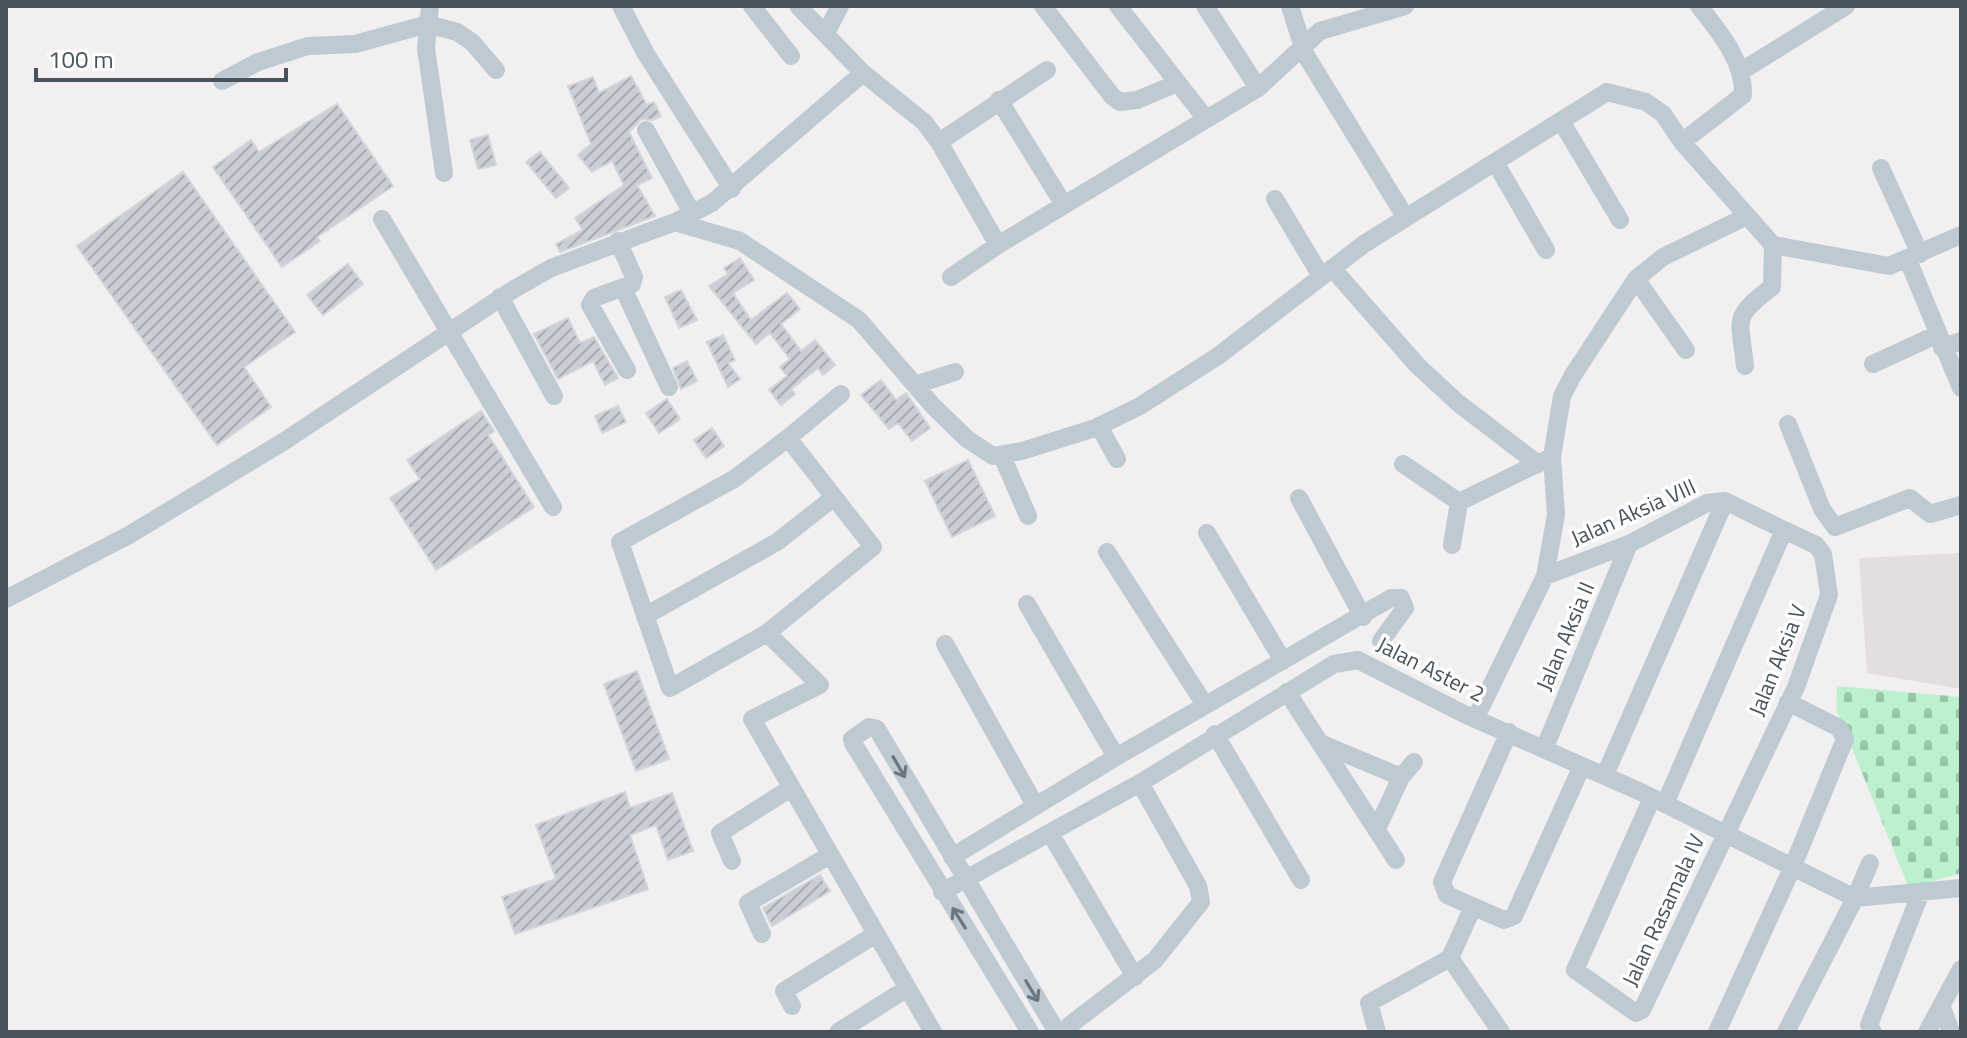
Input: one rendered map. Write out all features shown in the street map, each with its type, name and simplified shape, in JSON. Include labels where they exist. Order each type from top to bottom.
[{"type":"street","points":[[621,6],[646,54],[732,189]]},
{"type":"street","points":[[752,6],[791,56]]},
{"type":"street","points":[[798,6],[863,73],[912,110],[939,142],[998,245]]},
{"type":"street","points":[[826,33],[840,6]]},
{"type":"street","points":[[1043,6],[1112,96],[1120,102],[1137,100],[1178,83]]},
{"type":"street","points":[[1118,6],[1206,119]]},
{"type":"street","points":[[1205,6],[1258,88]]},
{"type":"street","points":[[1290,6],[1308,57],[1406,218]]},
{"type":"street","points":[[951,277],[998,245],[1308,57],[1328,27],[1405,6]]},
{"type":"street","points":[[1682,142],[1743,95],[1740,72],[1730,48],[1699,6]]},
{"type":"street","points":[[1740,72],[1846,6]]},
{"type":"street","points":[[429,15],[472,42],[496,70]]},
{"type":"street","points":[[222,81],[258,62],[298,49],[355,44],[429,15]]},
{"type":"street","points":[[429,15],[426,48],[444,173]]},
{"type":"street","points":[[939,142],[1047,70]]},
{"type":"street","points":[[6,599],[142,527],[340,406],[500,297],[551,268],[675,222],[732,189],[863,73]]},
{"type":"street","points":[[675,222],[740,241],[859,320],[967,439],[985,453],[1002,456],[1099,426],[1140,406],[1194,372],[1326,272],[1602,94],[1614,92],[1654,107],[1773,245],[1889,266],[1961,235]]},
{"type":"street","points":[[999,100],[1064,205]]},
{"type":"street","points":[[1561,121],[1620,220]]},
{"type":"street","points":[[646,130],[692,213]]},
{"type":"street","points":[[1495,162],[1546,250]]},
{"type":"street","points":[[1881,168],[1914,257],[1939,341],[1961,388]]},
{"type":"street","points":[[1275,199],[1302,245],[1417,365],[1458,403],[1545,460]]},
{"type":"street","points":[[1475,719],[1545,576],[1556,515],[1545,460],[1562,396],[1615,306],[1636,279],[1663,257],[1747,216]]},
{"type":"street","points":[[382,219],[553,507]]},
{"type":"street","points":[[618,241],[634,277],[632,284],[590,301],[627,370]]},
{"type":"street","points":[[1745,366],[1741,312],[1772,287],[1773,245]]},
{"type":"street","points":[[1636,279],[1686,350]]},
{"type":"street","points":[[623,288],[669,387]]},
{"type":"street","points":[[500,297],[554,396]]},
{"type":"street","points":[[1873,364],[1939,341],[1961,341]]},
{"type":"street","points":[[915,385],[955,372]]},
{"type":"street","points":[[788,438],[873,547],[767,633],[670,688],[620,542],[734,479],[841,394]]},
{"type":"street","points":[[1788,424],[1822,509],[1835,527],[1910,498],[1930,514],[1961,505]]},
{"type":"street","points":[[1099,426],[1117,459]]},
{"type":"street","points":[[1002,456],[1028,516]]},
{"type":"street","points":[[1459,502],[1545,460]]},
{"type":"street","points":[[1403,464],[1459,502]]},
{"type":"street","points":[[645,616],[777,542],[833,498]]},
{"type":"street","points":[[1299,498],[1363,617]]},
{"type":"street","points":[[1605,775],[1725,501]]},
{"type":"street","name":"Jalan Aksia VIII","points":[[1545,576],[1629,544],[1707,503],[1725,501],[1782,535]]},
{"type":"street","points":[[1452,545],[1459,502]]},
{"type":"street","points":[[1207,533],[1283,661]]},
{"type":"street","points":[[1659,801],[1782,535]]},
{"type":"street","name":"Jalan Aksia V","points":[[1725,833],[1788,702],[1829,595],[1823,554],[1816,545],[1782,535]]},
{"type":"street","name":"Jalan Aksia II","points":[[1545,747],[1629,544]]},
{"type":"street","points":[[1107,552],[1205,705]]},
{"type":"street","points":[[952,857],[1116,757],[1397,596],[1405,602],[1381,641]]},
{"type":"street","points":[[1027,604],[1116,757]]},
{"type":"street","points":[[767,633],[820,685],[752,719],[933,1032]]},
{"type":"street","points":[[945,644],[1035,805]]},
{"type":"street","name":"Jalan Aster 2","points":[[942,892],[1140,783],[1215,734],[1334,664],[1358,660],[1475,719],[1605,775],[1855,898]]},
{"type":"street","points":[[1287,692],[1396,860]]},
{"type":"street","points":[[1717,1032],[1793,866],[1845,739],[1839,728],[1788,702]]},
{"type":"street","points":[[1030,1032],[942,892],[852,739],[869,727],[877,729],[1057,1029],[1155,960],[1198,907],[1201,895],[1140,783]]},
{"type":"street","points":[[1509,732],[1442,882],[1447,895],[1472,909],[1504,920],[1514,916],[1582,766]]},
{"type":"street","points":[[1215,734],[1301,880]]},
{"type":"street","points":[[1320,743],[1401,777]]},
{"type":"street","points":[[1377,829],[1401,777],[1414,762]]},
{"type":"street","points":[[732,861],[720,833],[791,788]]},
{"type":"street","name":"Jalan Rasamala IV","points":[[1659,801],[1575,964],[1575,970],[1605,994],[1640,1013],[1725,833]]},
{"type":"street","points":[[1050,833],[1135,977]]},
{"type":"street","points":[[762,934],[748,903],[830,855]]},
{"type":"street","points":[[1786,1032],[1870,863]]},
{"type":"street","points":[[1855,898],[1961,888]]},
{"type":"street","points":[[1873,1032],[1869,1025],[1921,892]]},
{"type":"street","points":[[1377,1032],[1369,1009],[1374,997],[1450,958],[1472,909]]},
{"type":"street","points":[[792,1006],[784,991],[876,934]]},
{"type":"street","points":[[1450,958],[1501,1032]]},
{"type":"street","points":[[1927,1032],[1961,969]]},
{"type":"street","points":[[838,1032],[906,989]]},
{"type":"street","points":[[1942,1007],[1951,1032]]},
{"type":"shaded area","points":[[1961,553],[1961,689],[1867,673],[1859,558]]},
{"type":"green space","points":[[1837,686],[1961,697],[1961,873],[1909,888],[1836,709]]},
{"type":"building","points":[[631,76],[647,105],[654,102],[661,116],[653,120],[641,119],[629,132],[652,178],[637,185],[655,216],[560,252],[556,244],[583,230],[575,218],[624,185],[612,161],[592,172],[578,155],[591,144],[568,86],[593,77],[599,93]]},
{"type":"building","points":[[337,104],[393,186],[317,237],[320,241],[282,267],[213,167],[251,140],[259,152]]},
{"type":"building","points":[[488,135],[496,165],[478,169],[470,140]]},
{"type":"building","points":[[540,152],[569,188],[556,198],[526,162]]},
{"type":"building","points":[[183,172],[295,332],[244,367],[271,407],[217,445],[77,246]]},
{"type":"building","points":[[740,258],[754,280],[733,293],[751,320],[787,293],[800,309],[781,324],[801,351],[815,340],[835,365],[823,375],[818,368],[791,389],[795,394],[781,405],[769,390],[787,376],[780,367],[790,359],[770,333],[756,344],[709,286],[728,274],[724,268]]},
{"type":"building","points":[[348,264],[363,284],[323,315],[307,295]]},
{"type":"building","points":[[681,290],[697,320],[679,328],[665,297]]},
{"type":"building","points":[[568,318],[580,343],[594,337],[618,378],[605,385],[593,361],[558,379],[534,334]]},
{"type":"building","points":[[723,335],[735,360],[728,363],[740,379],[728,387],[707,342]]},
{"type":"building","points":[[687,361],[697,381],[681,389],[673,368]]},
{"type":"building","points":[[881,380],[896,400],[906,393],[930,428],[912,441],[898,423],[889,429],[861,395]]},
{"type":"building","points":[[667,399],[680,419],[659,433],[646,413]]},
{"type":"building","points":[[618,406],[626,422],[602,433],[595,416]]},
{"type":"building","points":[[481,411],[494,431],[488,435],[534,507],[436,570],[390,498],[420,479],[407,460]]},
{"type":"building","points":[[712,428],[724,446],[706,458],[694,440]]},
{"type":"building","points":[[968,460],[995,516],[952,537],[925,481]]},
{"type":"building","points":[[637,671],[669,759],[636,771],[604,684]]},
{"type":"building","points":[[625,792],[630,808],[672,793],[693,851],[668,860],[656,825],[630,835],[648,889],[515,934],[502,897],[556,879],[536,825]]},
{"type":"building","points":[[820,875],[830,891],[772,926],[763,908]]}]
